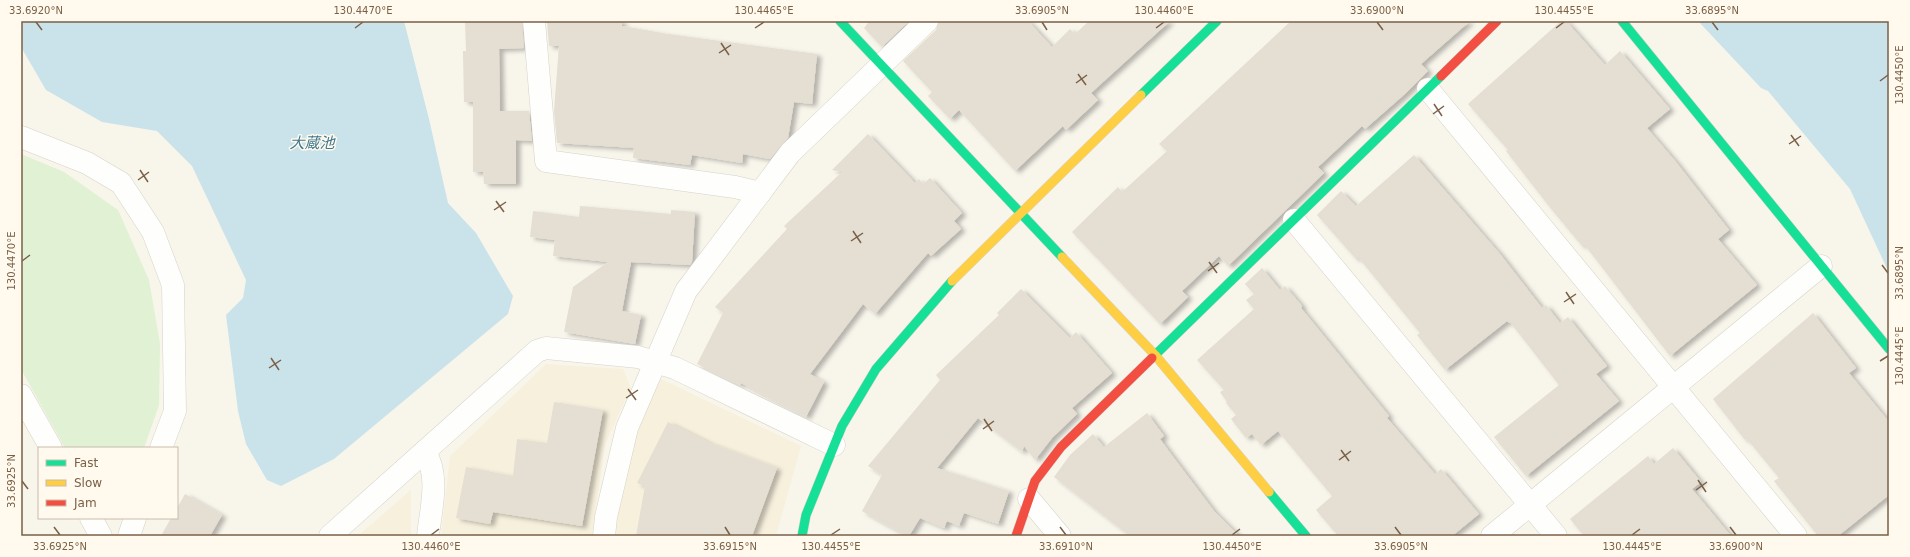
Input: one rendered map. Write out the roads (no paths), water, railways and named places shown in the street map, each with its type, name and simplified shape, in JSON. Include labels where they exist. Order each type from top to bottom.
[{"type":"street","points":[[534,21],[546,161],[735,186],[760,193]]},
{"type":"street","points":[[840,21],[1156,355],[1306,536]]},
{"type":"street","points":[[604,536],[606,517],[627,428],[686,291],[790,153],[927,21]]},
{"type":"street","points":[[802,536],[806,515],[842,426],[876,369],[955,278],[1218,21]]},
{"type":"street","points":[[1016,536],[1036,481],[1061,447],[1497,21]]},
{"type":"street","points":[[1622,21],[1889,349]]},
{"type":"street","points":[[1428,89],[1796,536]]},
{"type":"street","points":[[21,138],[87,163],[121,183],[152,232],[173,285],[175,411],[161,447]]},
{"type":"street","points":[[1294,220],[1556,536]]},
{"type":"street","points":[[1492,536],[1821,266]]},
{"type":"street","points":[[330,536],[537,351],[546,348],[638,357],[675,368],[834,445]]},
{"type":"street","points":[[21,395],[50,447]]},
{"type":"street","points":[[425,451],[432,464],[434,480],[428,536]]},
{"type":"street","points":[[1030,499],[1060,536]]},
{"type":"street","points":[[92,519],[101,536]]},
{"type":"street","points":[[129,536],[135,519]]},
{"type":"water","name":"大蔵池","points":[[21,21],[404,21],[429,119],[448,203],[476,233],[513,296],[508,314],[334,459],[281,486],[267,480],[246,444],[238,411],[226,315],[243,298],[246,280],[192,166],[157,131],[102,122],[46,90],[21,47]]},
{"type":"water","points":[[1698,21],[1889,21],[1889,273],[1850,189],[1768,91],[1761,88]]}]
